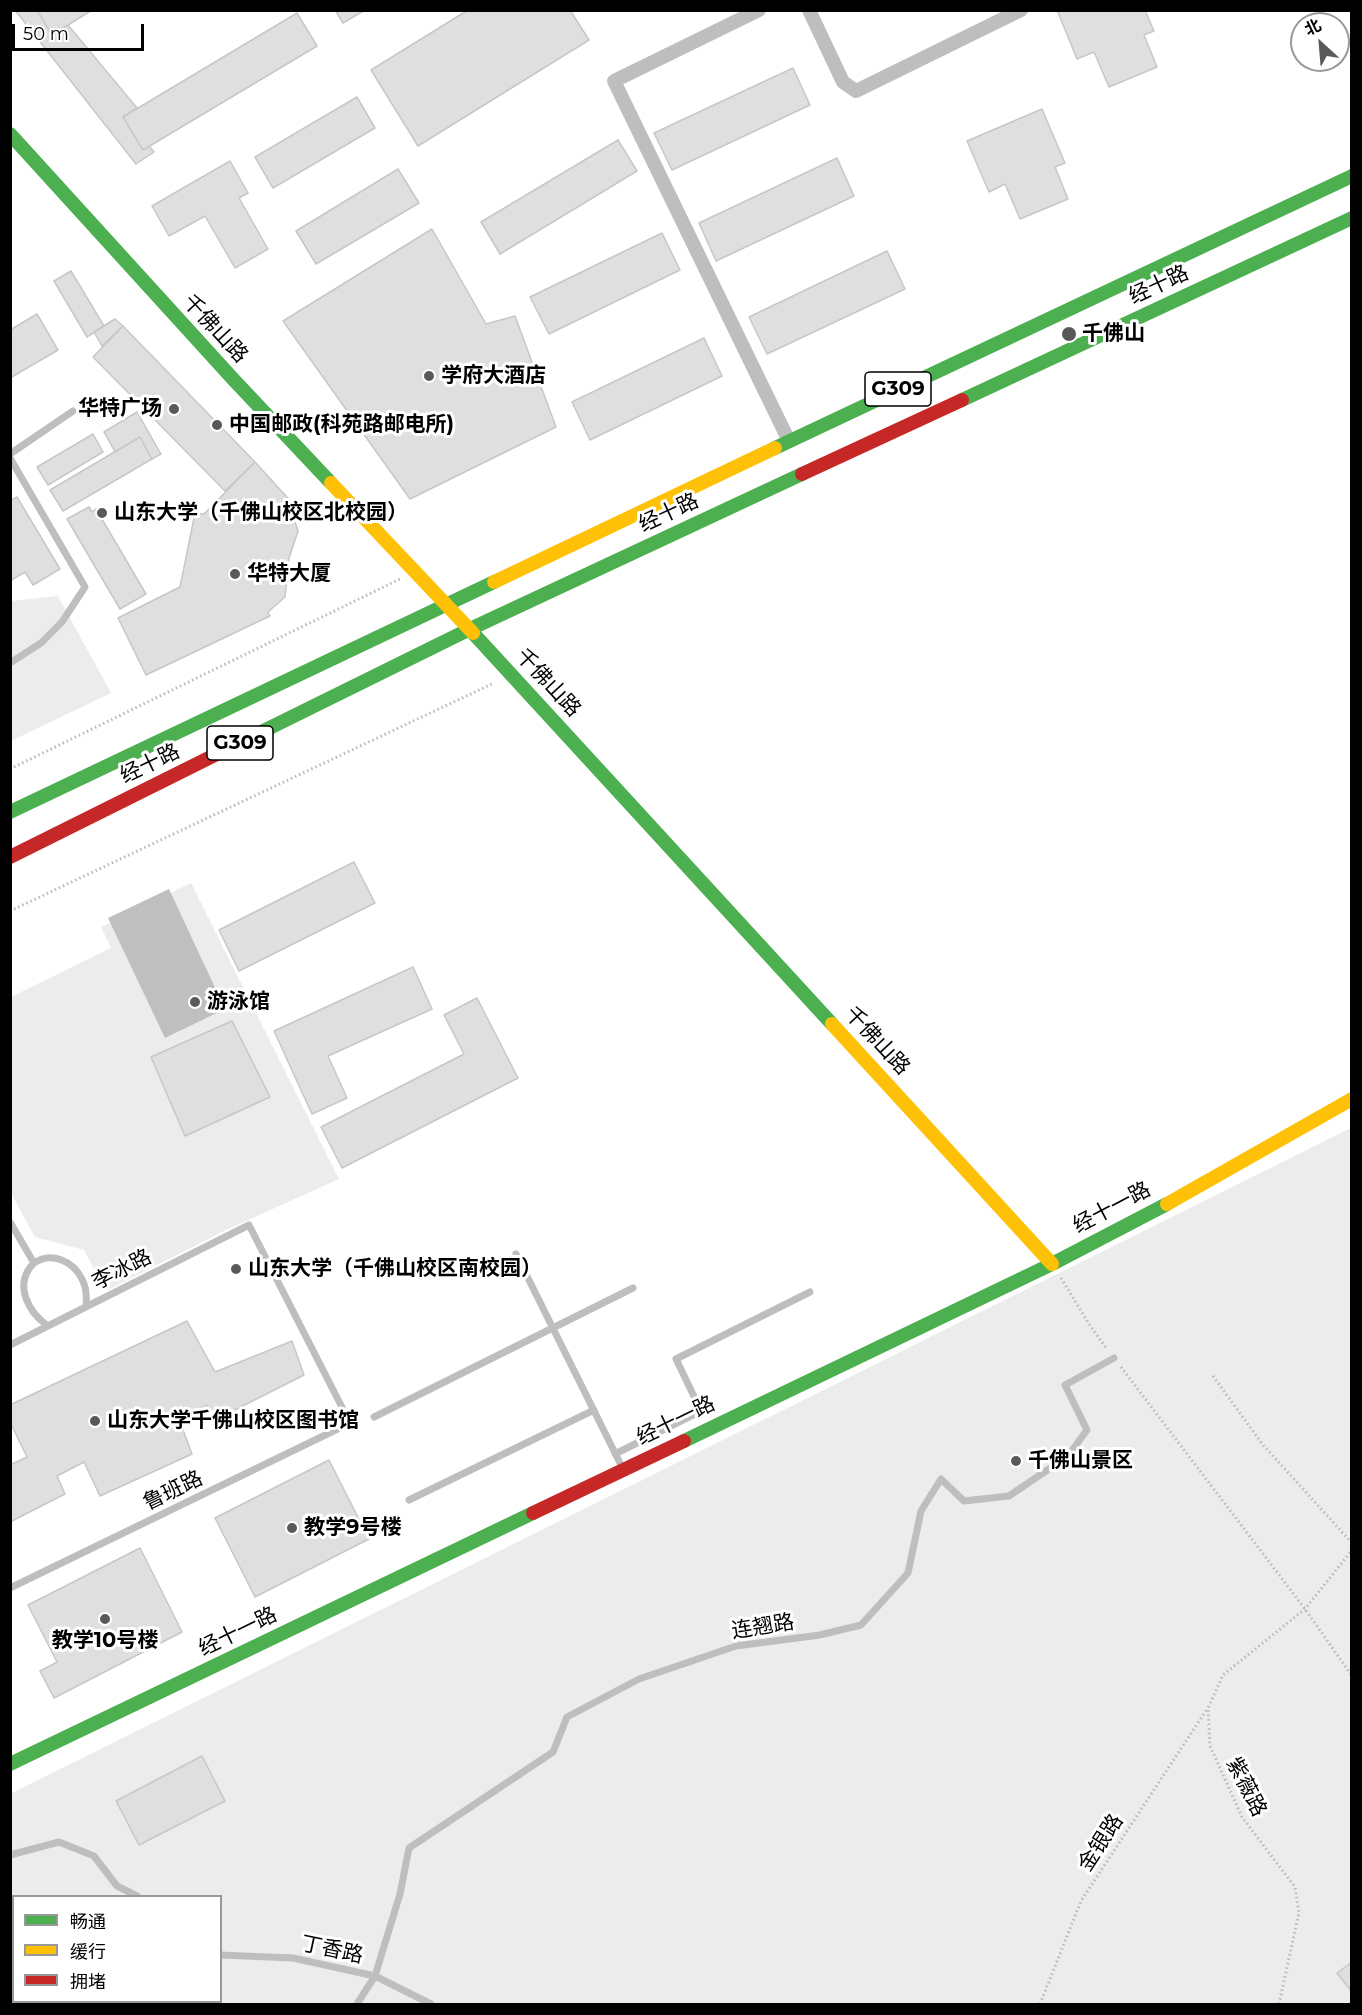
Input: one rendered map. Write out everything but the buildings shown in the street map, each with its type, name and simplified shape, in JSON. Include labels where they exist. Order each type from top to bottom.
[{"type":"main road","name":"千佛山路","points":[[10,134],[225,370],[512,674],[1052,1264]]},
{"type":"main road","name":"经十路","points":[[10,812],[1352,176]]},
{"type":"main road","name":"经十路","points":[[10,857],[470,629],[1352,218]]},
{"type":"main road","name":"经十一路","points":[[10,1764],[1052,1264],[1206,1183],[1352,1099]]},
{"type":"street","points":[[759,10],[614,81],[789,441]]},
{"type":"street","points":[[809,10],[843,82],[856,91],[1021,10]]},
{"type":"lane","points":[[10,663],[41,643],[62,622],[85,587],[10,456],[74,411]]},
{"type":"lane","points":[[10,1222],[34,1263]]},
{"type":"lane","name":"李冰路","points":[[10,1345],[249,1226],[350,1423]]},
{"type":"lane","points":[[516,1254],[624,1470]]},
{"type":"lane","points":[[48,1326],[28,1307],[24,1293],[25,1279],[34,1263],[50,1257],[62,1260],[74,1267],[87,1293],[86,1307]]},
{"type":"lane","points":[[374,1417],[633,1288]]},
{"type":"lane","points":[[615,1454],[701,1411],[676,1359],[810,1292]]},
{"type":"lane","name":"连翘路","points":[[375,1976],[400,1894],[409,1848],[553,1752],[567,1717],[639,1680],[736,1646],[820,1635],[861,1625],[909,1573],[921,1511],[941,1479],[964,1501],[1009,1496],[1068,1456],[1087,1430],[1065,1385],[1114,1358]]},
{"type":"lane","points":[[409,1500],[594,1410]]},
{"type":"lane","name":"鲁班路","points":[[10,1588],[350,1423]]},
{"type":"lane","points":[[10,1855],[59,1842],[94,1856],[117,1886],[135,1895]]},
{"type":"lane","name":"丁香路","points":[[222,1955],[293,1958],[375,1976],[431,2004]]},
{"type":"lane","points":[[357,2004],[375,1976]]},
{"type":"path","points":[[10,769],[415,572]]},
{"type":"path","points":[[10,911],[512,674]]},
{"type":"path","points":[[1052,1264],[1089,1324],[1305,1609],[1352,1676]]},
{"type":"path","points":[[1213,1376],[1263,1445],[1352,1543]]},
{"type":"path","name":"紫薇路","points":[[1279,2004],[1299,1913],[1295,1887],[1242,1817],[1210,1746],[1208,1708],[1223,1675],[1305,1609],[1352,1550]]},
{"type":"path","name":"金银路","points":[[1040,2004],[1081,1901],[1208,1708]]},
{"type":"shaded area","points":[[58,596],[111,693],[11,741],[11,601]]},
{"type":"shaded area","points":[[191,883],[339,1179],[226,1230],[106,1291],[84,1250],[35,1237],[11,1193],[11,997],[111,948],[101,927]]},
{"type":"shaded area","points":[[169,889],[225,1009],[165,1038],[108,918]]},
{"type":"shaded area","name":"千佛山景区","points":[[1351,1128],[1351,2004],[11,2004],[10,1794]]},
{"type":"traffic: fast","points":[[10,134],[331,483]]},
{"type":"traffic: fast","points":[[775,448],[1352,176]]},
{"type":"traffic: fast","points":[[962,400],[1352,218]]},
{"type":"traffic: fast","points":[[239,743],[470,629],[802,474]]},
{"type":"traffic: fast","points":[[10,812],[494,582]]},
{"type":"traffic: fast","points":[[473,633],[832,1024]]},
{"type":"traffic: fast","points":[[684,1441],[1052,1264],[1167,1204]]},
{"type":"traffic: fast","points":[[10,1764],[533,1513]]},
{"type":"traffic: slow","points":[[494,582],[775,448]]},
{"type":"traffic: slow","points":[[331,483],[473,633]]},
{"type":"traffic: slow","points":[[832,1024],[1052,1264]]},
{"type":"traffic: slow","points":[[1167,1204],[1352,1099]]},
{"type":"traffic: jam","points":[[802,474],[962,400]]},
{"type":"traffic: jam","points":[[10,857],[239,743]]},
{"type":"traffic: jam","points":[[533,1513],[684,1441]]},
{"type":"place","name":"千佛山","points":[[1069,334]]},
{"type":"place","name":"学府大酒店","points":[[429,376]]},
{"type":"place","name":"华特广场","points":[[174,409]]},
{"type":"place","name":"中国邮政(科苑路邮电所)","points":[[217,425]]},
{"type":"place","name":"山东大学（千佛山校区北校园）","points":[[102,513]]},
{"type":"place","name":"华特大厦","points":[[235,574]]},
{"type":"place","name":"游泳馆","points":[[195,1002]]},
{"type":"place","name":"山东大学（千佛山校区南校园）","points":[[236,1269]]},
{"type":"place","name":"山东大学千佛山校区图书馆","points":[[95,1421]]},
{"type":"place","name":"千佛山景区","points":[[1016,1461]]},
{"type":"place","name":"教学9号楼","points":[[292,1528]]},
{"type":"place","name":"教学10号楼","points":[[105,1619]]}]
